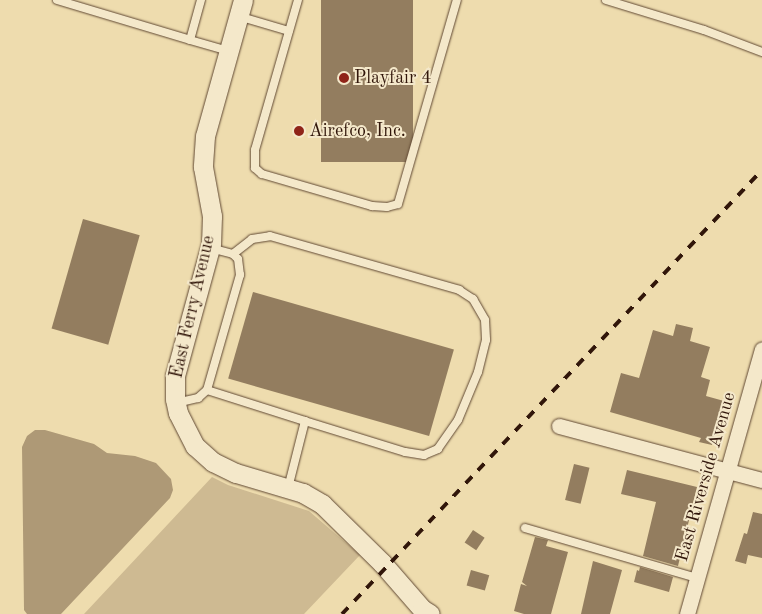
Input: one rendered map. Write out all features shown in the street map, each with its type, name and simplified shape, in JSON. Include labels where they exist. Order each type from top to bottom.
[{"type":"street","name":"East Ferry Avenue","points":[[241,8],[208,122],[203,153],[212,216],[210,248],[177,366],[174,386],[178,414],[188,437],[204,455],[225,468],[308,495],[322,504],[382,563],[424,612]]},
{"type":"street","name":"East Riverside Avenue","points":[[687,614],[762,349]]},
{"type":"street","points":[[560,426],[762,480]]},
{"type":"lane","points":[[57,0],[228,51]]},
{"type":"lane","points":[[190,40],[201,0]]},
{"type":"lane","points":[[298,0],[255,150],[255,168],[262,174],[372,206],[387,207],[398,204],[457,0]]},
{"type":"lane","points":[[606,0],[704,30],[762,52]]},
{"type":"lane","points":[[241,8],[289,31]]},
{"type":"lane","points":[[207,390],[405,452],[424,455],[438,449],[458,420],[478,372],[486,340],[485,320],[473,299],[459,290],[270,236],[252,238],[233,254]]},
{"type":"lane","points":[[176,403],[198,398],[207,390],[240,275],[238,259],[233,254],[210,248]]},
{"type":"lane","points":[[288,488],[305,421]]},
{"type":"lane","points":[[525,528],[697,578]]},
{"type":"shaded area","points":[[35,430],[45,430],[94,444],[107,453],[135,456],[156,463],[171,479],[173,490],[170,498],[61,614],[27,614],[24,610],[22,447],[27,436]]},
{"type":"shaded area","points":[[212,477],[228,485],[309,511],[360,555],[304,614],[84,614]]},
{"type":"building","name":"Playfair 4","points":[[321,0],[413,0],[413,162],[321,162]]},
{"type":"building","points":[[83,219],[140,235],[108,345],[52,329]]},
{"type":"building","points":[[253,292],[454,350],[429,436],[228,379]]},
{"type":"building","points":[[676,324],[693,328],[690,341],[710,347],[701,377],[710,380],[706,396],[724,401],[712,445],[699,442],[701,438],[610,412],[621,373],[639,378],[653,330],[673,336]]},
{"type":"building","points":[[574,464],[590,468],[581,504],[565,500]]},
{"type":"building","points":[[627,470],[697,487],[678,566],[643,556],[656,502],[621,494]]},
{"type":"building","points":[[753,512],[762,514],[762,558],[748,555],[746,564],[735,561],[744,533],[747,534]]},
{"type":"building","points":[[473,530],[485,538],[476,550],[465,542]]},
{"type":"building","points":[[535,537],[548,540],[546,546],[568,552],[551,614],[524,614],[514,611],[521,584],[527,586],[522,582]]},
{"type":"building","points":[[593,561],[622,570],[610,614],[581,614]]},
{"type":"building","points":[[640,567],[673,577],[669,592],[634,582],[637,570],[639,571]]},
{"type":"building","points":[[471,570],[489,575],[485,591],[467,585]]},
{"type":"railway","points":[[342,614],[762,170]]},
{"type":"place","name":"Playfair 4","points":[[344,78]]},
{"type":"place","name":"Airefco, Inc.","points":[[299,131]]}]
